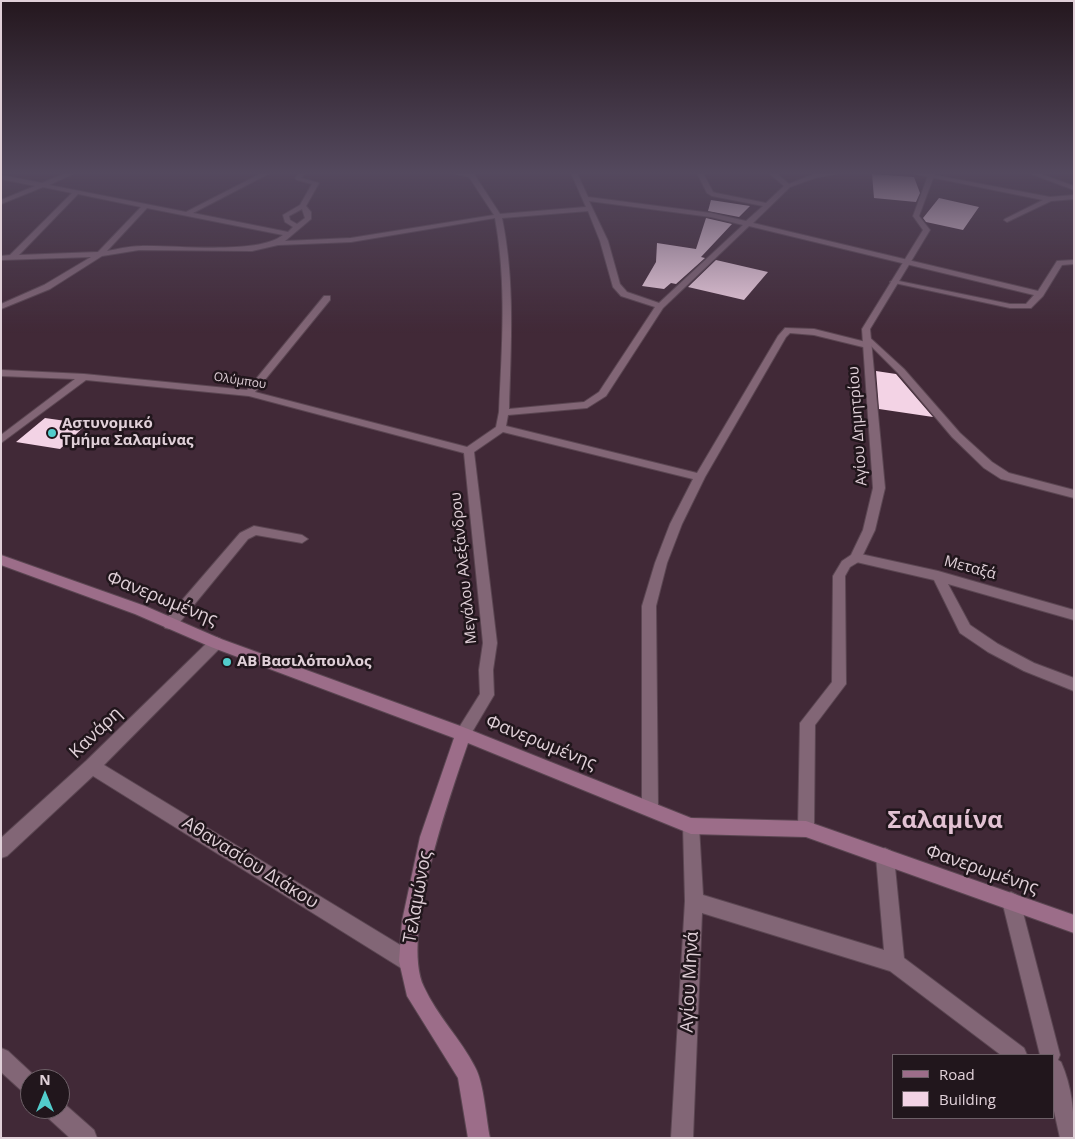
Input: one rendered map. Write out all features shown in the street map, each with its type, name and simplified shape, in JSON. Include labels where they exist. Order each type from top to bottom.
[{"type":"main road","name":"Φανερωμένης","points":[[1,560],[140,610],[216,643],[462,734],[691,826],[806,829],[1074,924]]},
{"type":"main road","name":"Τελαμώνος","points":[[462,734],[428,837],[411,921],[408,961],[414,988],[430,1017],[468,1074],[479,1138]]},
{"type":"street","points":[[12,258],[43,226]]},
{"type":"street","points":[[1,308],[47,288],[100,254],[126,226]]},
{"type":"street","points":[[249,226],[328,241]]},
{"type":"street","points":[[1,258],[100,254],[139,248],[252,249],[278,243],[351,240],[436,226]]},
{"type":"street","points":[[469,451],[501,428],[504,412],[508,292],[504,246],[500,226]]},
{"type":"street","points":[[598,226],[604,241],[616,285],[621,292],[660,306]]},
{"type":"street","points":[[504,412],[587,405],[596,400],[603,394],[660,306],[747,226]]},
{"type":"street","points":[[758,226],[1040,294]]},
{"type":"street","name":"Αγίου Δημητρίου","points":[[806,829],[808,723],[839,684],[839,576],[846,564],[856,558],[869,530],[879,488],[866,329],[906,261],[928,230],[925,226]]},
{"type":"street","points":[[278,243],[298,227]]},
{"type":"street","points":[[894,282],[1010,306],[1028,306],[1040,294],[1060,263],[1074,262]]},
{"type":"street","points":[[249,393],[327,298]]},
{"type":"street","points":[[650,808],[649,606],[661,563],[676,524],[700,477],[771,351],[788,330],[801,330],[867,342],[902,371],[956,435],[988,465],[1005,476],[1074,494]]},
{"type":"street","name":"Ολύμπου","points":[[1,373],[84,377],[249,393],[469,451]]},
{"type":"street","points":[[1,440],[84,377]]},
{"type":"street","points":[[501,428],[700,477]]},
{"type":"street","name":"Μεγάλου Αλεξάνδρου","points":[[462,734],[487,695],[486,670],[490,643],[469,451]]},
{"type":"street","points":[[170,624],[244,536],[254,530],[302,539]]},
{"type":"street","name":"Μεταξά","points":[[856,558],[938,576],[1074,614]]},
{"type":"street","points":[[938,576],[965,629],[992,648],[1029,667],[1074,685]]},
{"type":"street","name":"Κανάρη","points":[[1,850],[92,766],[216,643]]},
{"type":"street","name":"Αθανασίου Διάκου","points":[[92,766],[408,961]]},
{"type":"street","name":"Αγίου Μηνά","points":[[682,1138],[694,901],[691,826]]},
{"type":"street","points":[[884,857],[895,962]]},
{"type":"street","points":[[694,901],[895,962],[1016,1054]]},
{"type":"street","points":[[1011,901],[1050,1054]]},
{"type":"street","points":[[1,1058],[20,1076]]},
{"type":"street","points":[[1055,1080],[1071,1138]]},
{"type":"street","points":[[66,1119],[86,1138]]},
{"type":"building","points":[[703,226],[730,226],[701,257],[705,258],[676,284],[671,283],[664,289],[642,286],[656,262],[657,243],[696,249]]},
{"type":"building","points":[[945,226],[966,226],[963,230]]},
{"type":"building","points":[[716,260],[768,272],[744,300],[688,287]]},
{"type":"building","points":[[876,371],[896,374],[933,417],[879,409]]},
{"type":"building","name":"Αστυνομικό Τμήμα Σαλαμίνας","points":[[45,418],[87,424],[60,449],[16,442]]},
{"type":"place","name":"Αστυνομικό Τμήμα Σαλαμίνας","points":[[52,433]]},
{"type":"place","name":"ΑΒ Βασιλόπουλος","points":[[227,662]]},
{"type":"district","name":"Σαλαμίνα","points":[[945,821]]}]
